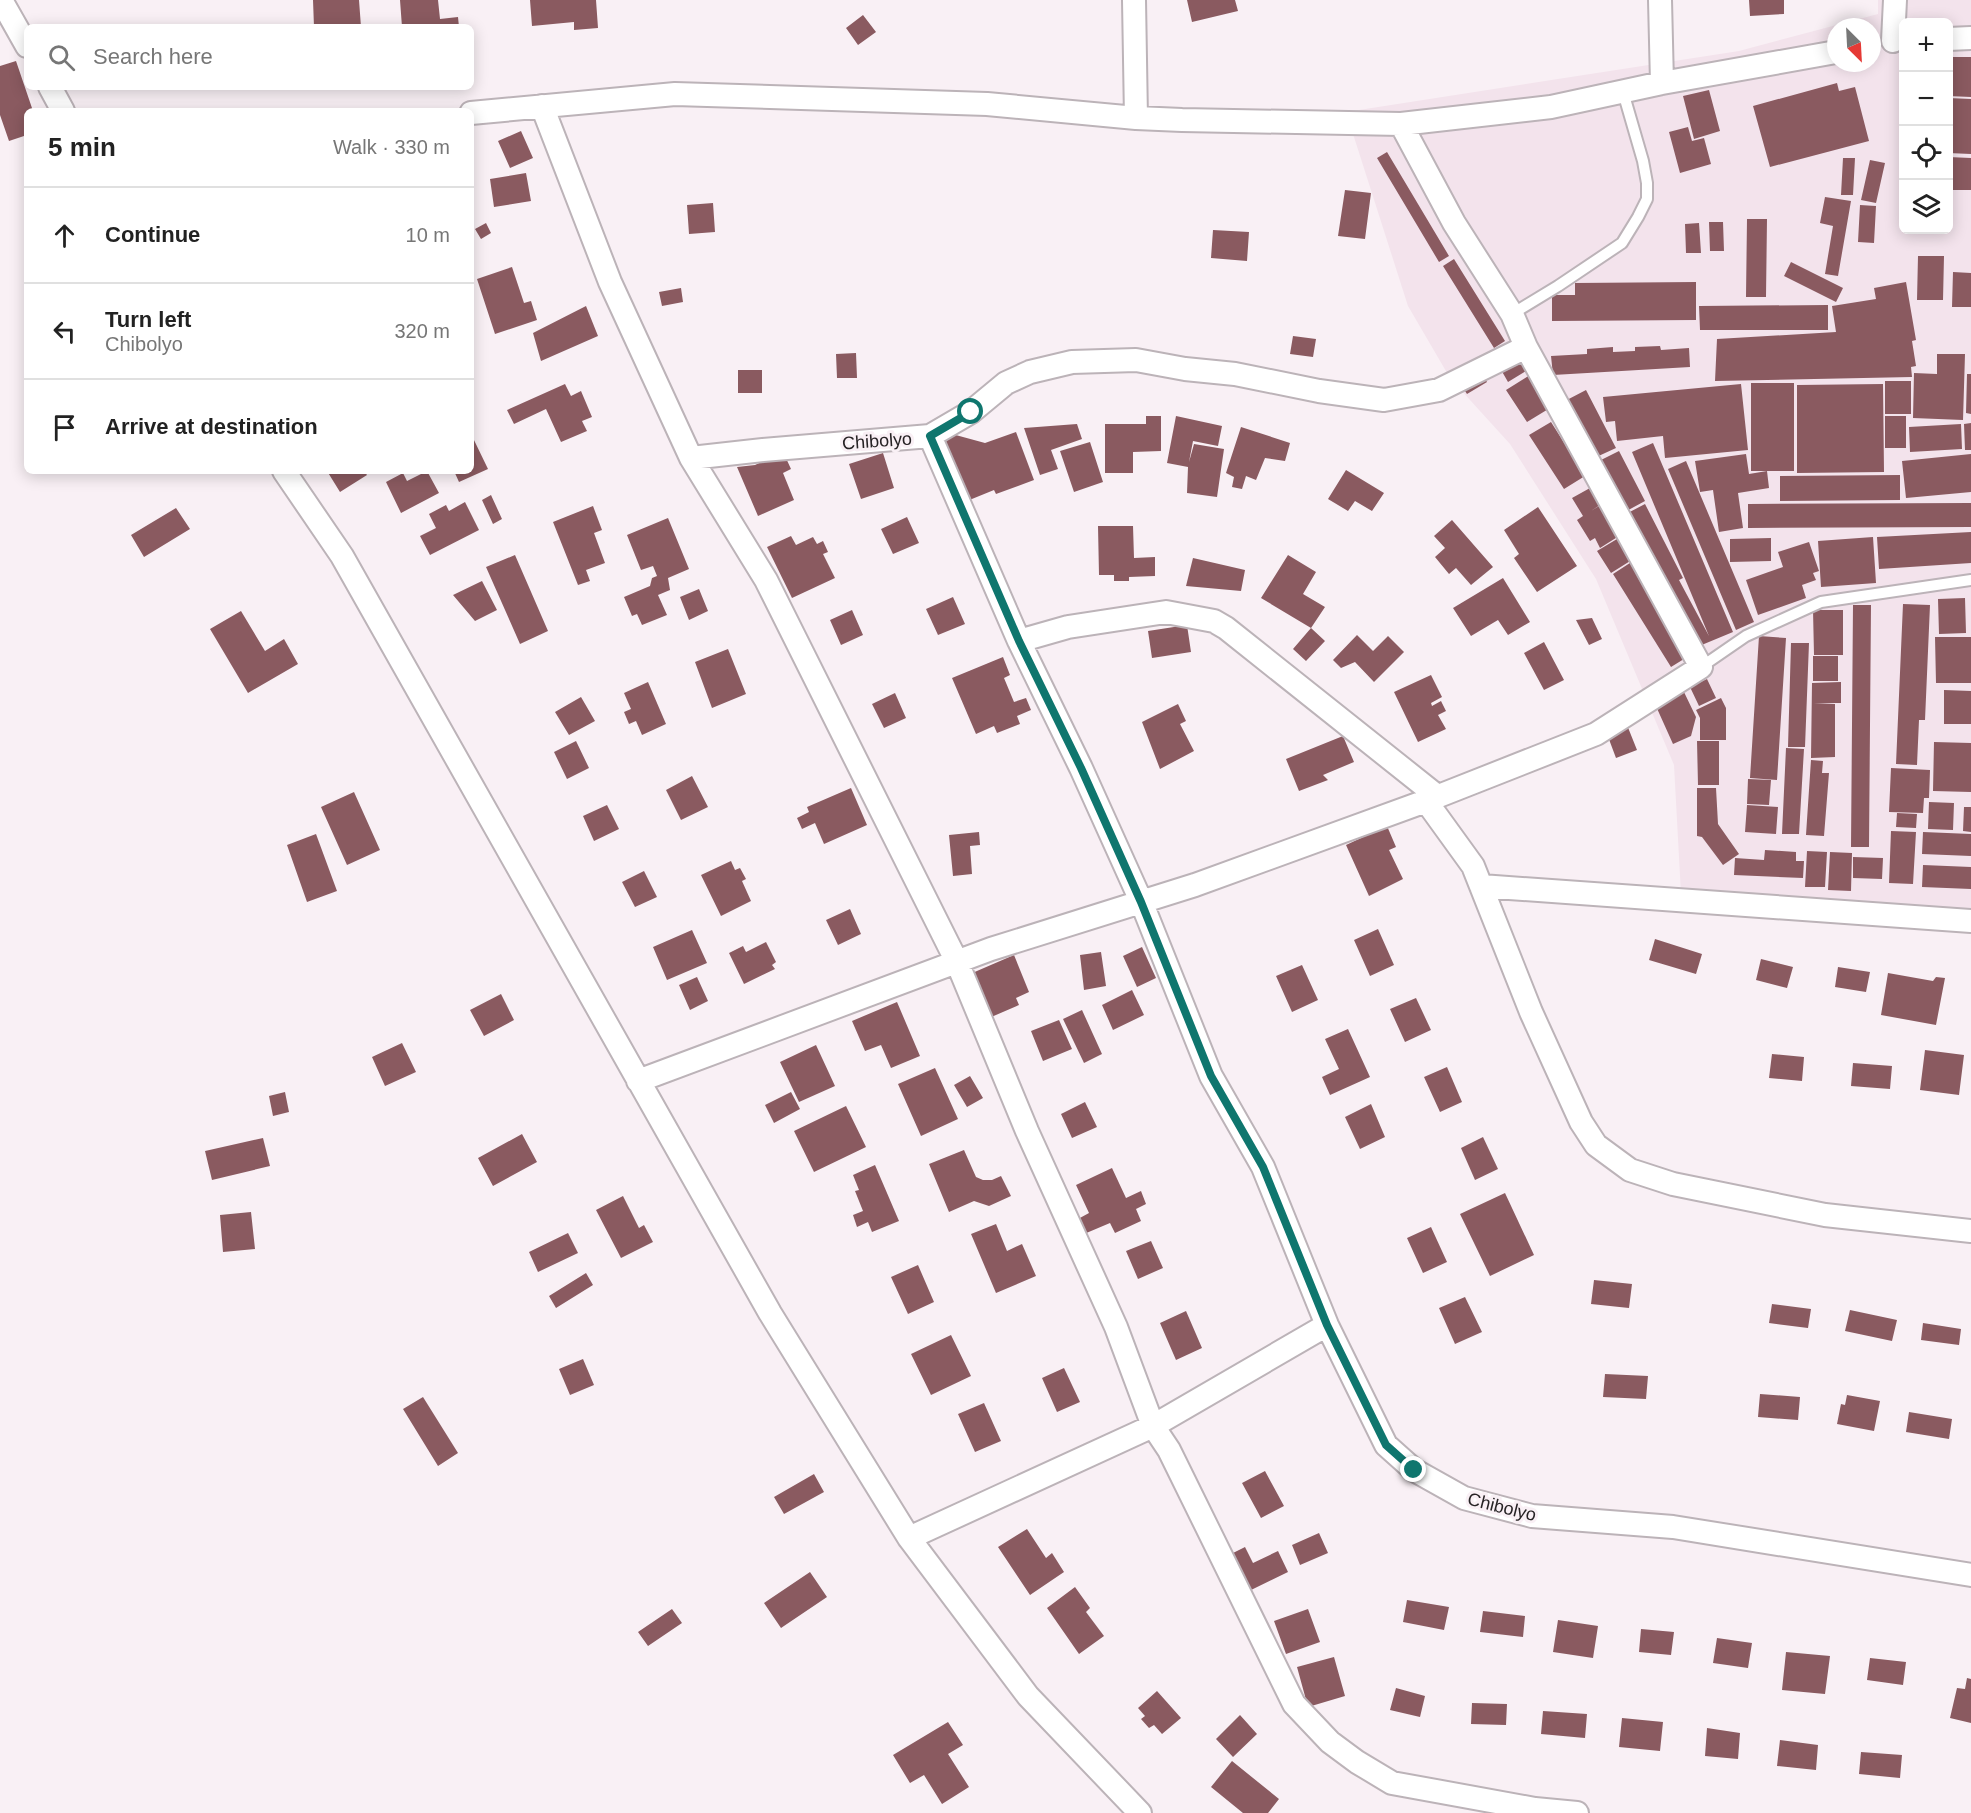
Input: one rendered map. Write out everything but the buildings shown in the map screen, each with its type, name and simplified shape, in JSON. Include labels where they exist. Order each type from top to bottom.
[{"type":"street","points":[[1,0],[24,41]]},
{"type":"street","points":[[1134,0],[1136,118]]},
{"type":"street","points":[[1660,0],[1662,83]]},
{"type":"street","points":[[1889,42],[1895,0]]},
{"type":"street","points":[[1953,39],[1971,39]]},
{"type":"street","points":[[474,114],[675,94],[987,104],[1136,118],[1401,124],[1551,106],[1662,83],[1827,54]]},
{"type":"street","points":[[52,90],[61,108]]},
{"type":"street","points":[[542,106],[610,282],[691,458],[766,580],[957,962],[1027,1131],[1116,1327],[1153,1426],[1169,1450],[1294,1704],[1330,1742],[1392,1783],[1535,1809],[1577,1813]]},
{"type":"street","points":[[638,1081],[991,949],[1195,885],[1432,798],[1596,734],[1701,667],[1526,347],[1512,314],[1454,223],[1401,124]]},
{"type":"street","points":[[930,436],[971,412],[1006,383],[1030,372],[1072,362],[1136,360],[1185,369],[1235,374],[1319,391],[1384,400],[1439,390],[1526,347]]},
{"type":"street","name":"Chibolyo","points":[[691,458],[930,436],[1019,641],[1081,768],[1141,902],[1211,1076],[1263,1167],[1327,1325],[1386,1445],[1414,1470],[1464,1498],[1532,1516],[1673,1527],[1971,1575]]},
{"type":"street","points":[[286,474],[342,556],[770,1314],[909,1538],[1028,1696],[1140,1813]]},
{"type":"street","points":[[1019,641],[1068,627],[1166,612],[1214,621],[1226,628],[1432,798],[1473,866],[1532,1012],[1581,1122],[1596,1145],[1630,1170],[1673,1184],[1825,1215],[1971,1230]]},
{"type":"street","points":[[1481,886],[1971,921]]},
{"type":"street","points":[[909,1538],[1153,1426],[1327,1325]]},
{"type":"lane","points":[[1512,314],[1622,243],[1647,200],[1643,161],[1623,92]]},
{"type":"lane","points":[[1701,667],[1746,636],[1821,602],[1971,580]]},
{"type":"shaded area","points":[[1878,0],[1971,0],[1971,928],[1681,894],[1674,765],[1596,579],[1510,444],[1450,378],[1408,306],[1346,112],[1739,51],[1827,28],[1827,72],[1881,72],[1881,18],[1863,18],[1878,14]]},
{"type":"route","points":[[971,412],[930,436],[1019,641],[1081,768],[1141,902],[1211,1076],[1263,1167],[1327,1325],[1386,1445],[1414,1470]]}]
